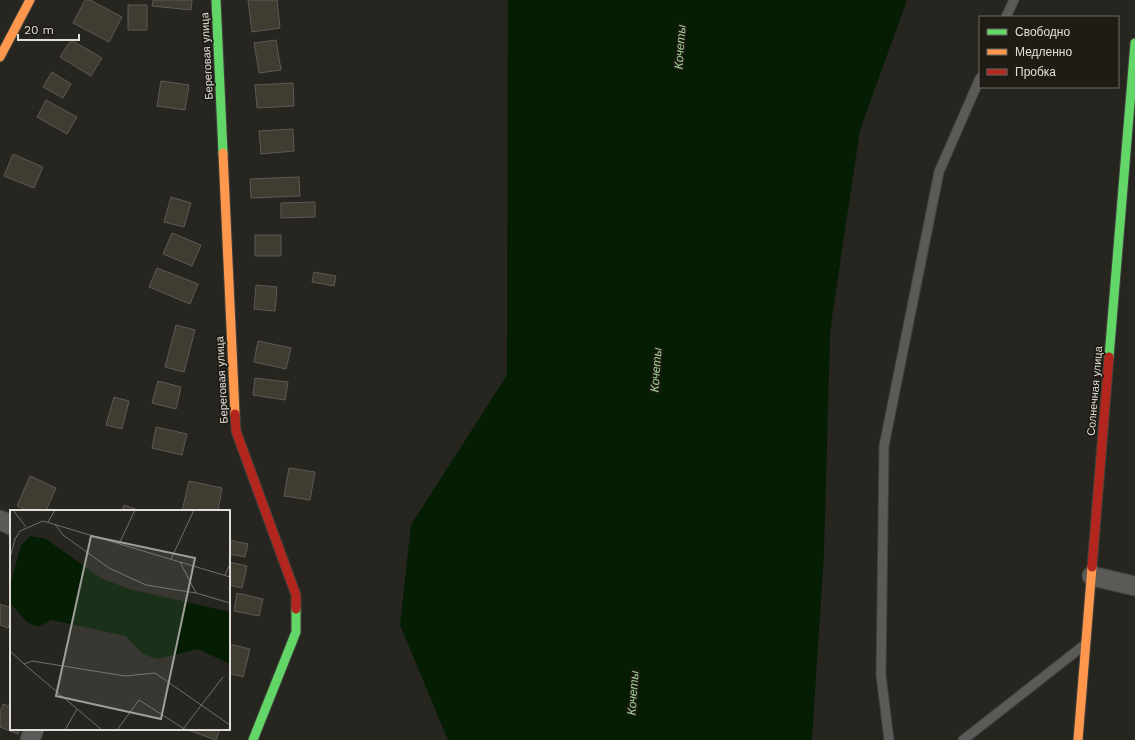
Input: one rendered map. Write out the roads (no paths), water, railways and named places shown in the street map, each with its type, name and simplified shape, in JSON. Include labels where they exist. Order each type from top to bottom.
[{"type":"street","points":[[0,57],[30,0]]},
{"type":"street","name":"Береговая улица","points":[[216,0],[236,431],[296,595],[296,632],[253,740]]},
{"type":"street","name":"Солнечная улица","points":[[1078,740],[1092,576],[1128,205],[1135,43]]},
{"type":"street","points":[[0,520],[10,525]]},
{"type":"street","points":[[1092,576],[1135,586]]},
{"type":"street","points":[[30,740],[34,730]]},
{"type":"lane","points":[[1006,16],[1014,0]]},
{"type":"lane","points":[[890,740],[881,675],[884,446],[939,172],[979,80]]},
{"type":"lane","points":[[963,740],[1086,643]]},
{"type":"water","name":"Кочеты","points":[[508,0],[907,0],[860,130],[832,317],[830,335],[824,553],[812,740],[448,740],[400,625],[411,525],[507,375]]}]
